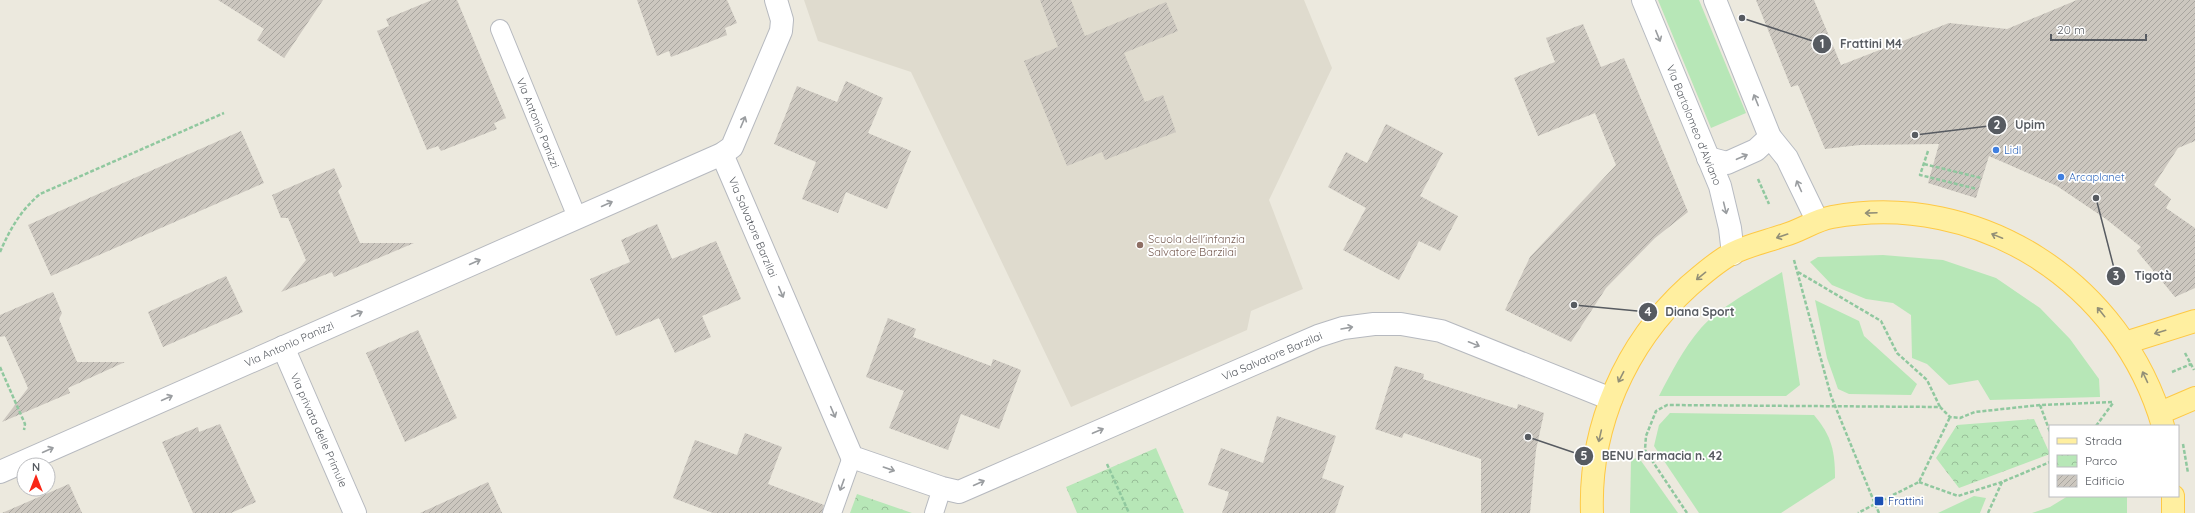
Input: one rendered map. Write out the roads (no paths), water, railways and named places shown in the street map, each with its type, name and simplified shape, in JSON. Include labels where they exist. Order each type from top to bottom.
[{"type":"main road","points":[[1592,513],[1595,457],[1602,424],[1611,399],[1631,356],[1652,326],[1675,298],[1702,274],[1733,254],[1801,230],[1817,220],[1869,213],[1906,213],[1942,218],[1976,228],[2010,241],[2041,259],[2070,281],[2096,306],[2125,343],[2138,364],[2162,420],[2195,398]]},
{"type":"main road","points":[[2125,343],[2195,321]]},
{"type":"main road","points":[[2173,497],[2173,513]]},
{"type":"street","points":[[722,154],[732,147],[778,41],[782,20],[776,0]]},
{"type":"street","name":"Via Bartolomeo d'Alviano","points":[[1643,0],[1720,186],[1730,228],[1733,254]]},
{"type":"street","points":[[1715,0],[1770,137],[1787,158],[1817,220]]},
{"type":"street","points":[[1708,158],[1727,163],[1756,150],[1770,137]]},
{"type":"street","name":"Via Antonio Panizzi","points":[[2,465],[282,347],[722,154]]},
{"type":"street","name":"Via Salvatore Barzilai","points":[[722,154],[852,457],[942,488],[959,492],[1318,336],[1343,328],[1374,324],[1401,324],[1441,331],[1611,399]]},
{"type":"street","name":"Via privata delle Primule","points":[[282,347],[355,513]]},
{"type":"lane","name":"Via Antonio Panizzi","points":[[500,29],[577,217]]},
{"type":"lane","points":[[832,513],[852,457]]},
{"type":"lane","points":[[934,513],[942,488]]},
{"type":"place","name":"Frattini M4","points":[[1742,18]]},
{"type":"place","name":"Upim","points":[[1915,135]]},
{"type":"place","name":"Lidl","points":[[1996,150]]},
{"type":"place","name":"Arcaplanet","points":[[2061,177]]},
{"type":"place","name":"Tigotà","points":[[2096,198]]},
{"type":"place","name":"Scuola dell'infanzia Salvatore Barzilai","points":[[1140,245]]},
{"type":"place","name":"Diana Sport","points":[[1574,305]]},
{"type":"place","name":"BENU Farmacia n. 42","points":[[1528,437]]},
{"type":"place","name":"Frattini","points":[[1879,501]]}]
